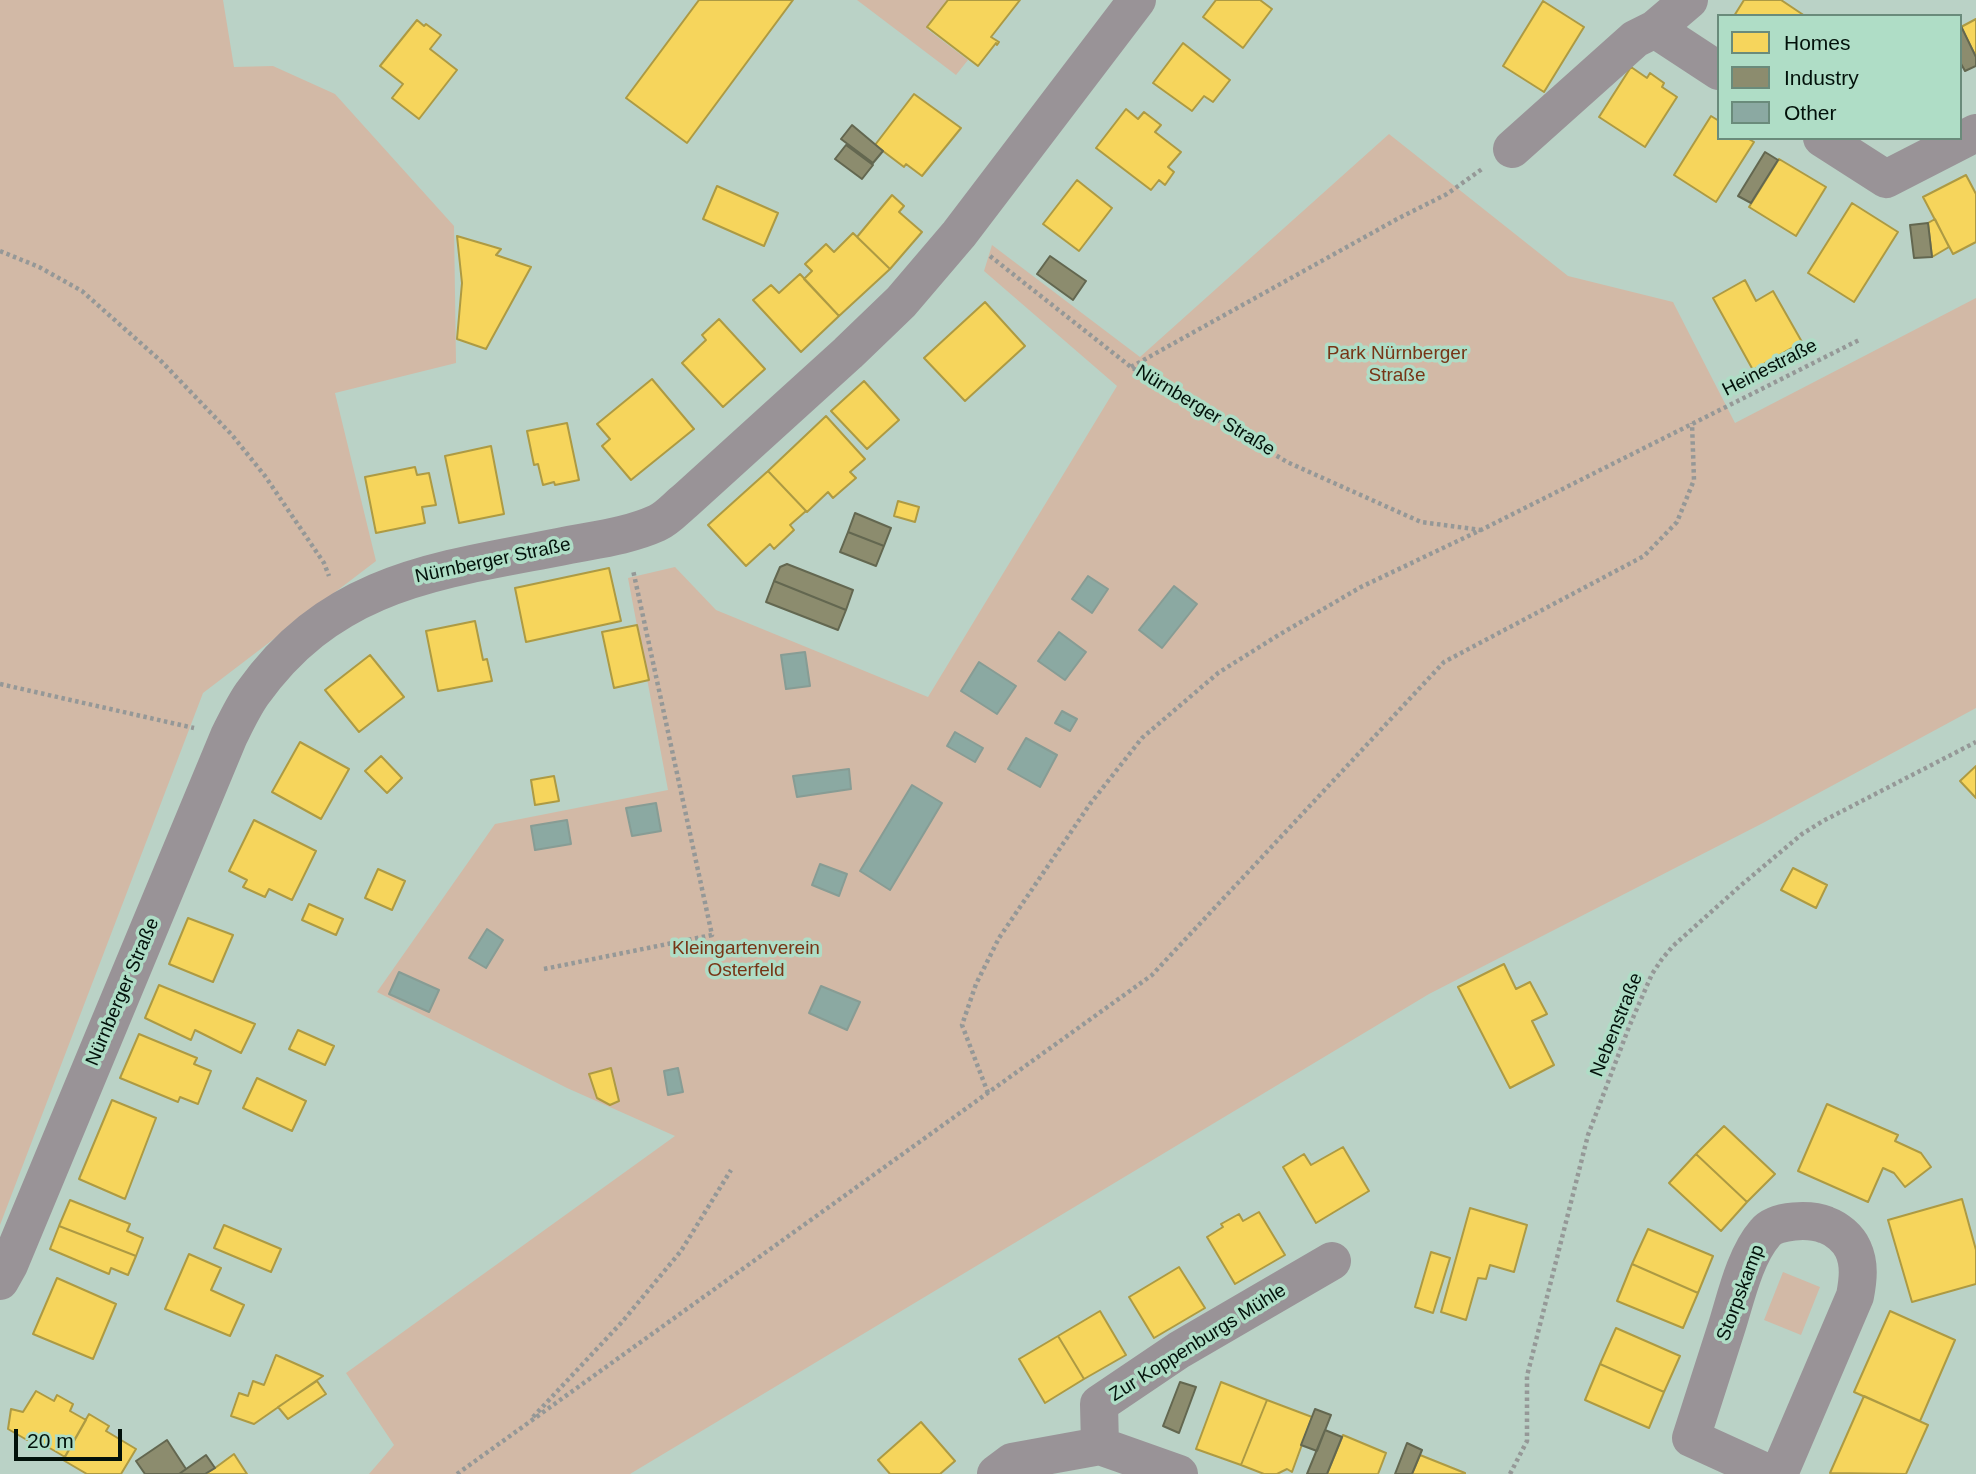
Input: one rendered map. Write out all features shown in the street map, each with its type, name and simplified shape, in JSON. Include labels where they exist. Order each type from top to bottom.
[{"type":"street","name":"Nürnberger Straße","points":[[0,1281],[229,736],[251,695],[272,670],[296,644],[341,609],[396,583],[448,568],[625,534],[660,522],[892,311],[959,234],[1137,0]]},
{"type":"street","points":[[1512,149],[1635,39],[1655,29],[1689,0]]},
{"type":"street","points":[[1655,29],[1717,70]]},
{"type":"street","points":[[1825,140],[1886,179],[1976,133]]},
{"type":"street","name":"Storpskamp","points":[[1770,1474],[1691,1438],[1738,1288],[1757,1245],[1767,1230],[1785,1222],[1805,1221],[1825,1224],[1843,1235],[1853,1249],[1859,1273],[1855,1296],[1779,1474]]},
{"type":"street","name":"Zur Koppenburgs Mühle","points":[[1100,1446],[1099,1404],[1179,1350],[1332,1261]]},
{"type":"street","points":[[996,1474],[1012,1462],[1100,1446],[1179,1474]]},
{"type":"path","points":[[1132,367],[1447,194],[1512,149]]},
{"type":"path","name":"Nürnberger Straße","points":[[959,234],[1132,367],[1287,461],[1421,522],[1481,530]]},
{"type":"path","points":[[0,251],[38,267],[82,291],[162,362],[232,435],[265,476],[324,563],[341,609]]},
{"type":"path","name":"Heinestraße","points":[[988,1094],[962,1025],[976,984],[1007,927],[1090,804],[1143,738],[1218,673],[1361,587],[1481,530],[1861,339]]},
{"type":"path","points":[[457,1474],[1152,975],[1444,662],[1644,556],[1677,522],[1694,480],[1692,423]]},
{"type":"path","points":[[544,969],[712,935],[625,534]]},
{"type":"path","points":[[0,684],[229,736]]},
{"type":"path","name":"Nebenstraße","points":[[1510,1474],[1527,1441],[1527,1376],[1588,1135],[1629,1027],[1662,958],[1802,834],[1976,742]]},
{"type":"path","points":[[524,1426],[622,1322],[681,1251],[731,1170]]},
{"type":"green space","points":[[0,0],[223,0],[234,67],[273,66],[335,94],[454,226],[456,363],[335,393],[376,561],[203,693],[0,1225]]},
{"type":"green space","points":[[857,0],[948,0],[927,29],[968,60],[956,75]]},
{"type":"green space","points":[[1389,134],[1568,276],[1673,302],[1735,423],[1976,298],[1976,708],[1763,823],[1429,994],[630,1474],[369,1474],[394,1445],[346,1373],[675,1136],[567,1088],[377,992],[495,824],[668,790],[628,578],[675,567],[716,610],[928,697],[1117,386],[984,271],[992,245],[1140,357]]},
{"type":"green space","points":[[1783,1272],[1820,1287],[1801,1335],[1764,1320]]},
{"type":"building: Homes","points":[[699,0],[793,0],[687,143],[626,98]]},
{"type":"building: Homes","points":[[948,0],[1020,0],[991,37],[999,42],[978,66],[927,27]]},
{"type":"building: Homes","points":[[1216,0],[1260,0],[1272,9],[1243,48],[1203,17]]},
{"type":"building: Homes","points":[[1744,0],[1781,0],[1802,14],[1735,14]]},
{"type":"building: Homes","points":[[1543,1],[1584,27],[1544,92],[1503,66]]},
{"type":"building: Homes","points":[[1976,19],[1976,57],[1962,29]]},
{"type":"building: Homes","points":[[417,20],[441,35],[430,49],[457,70],[419,119],[392,98],[403,84],[380,66]]},
{"type":"building: Homes","points":[[1183,43],[1230,80],[1213,102],[1204,96],[1192,111],[1153,83]]},
{"type":"building: Homes","points":[[1631,67],[1647,78],[1650,73],[1664,83],[1662,87],[1677,97],[1645,147],[1599,117]]},
{"type":"building: Homes","points":[[914,94],[961,128],[922,176],[906,164],[904,167],[875,145]]},
{"type":"building: Homes","points":[[1126,109],[1138,119],[1144,112],[1161,125],[1155,132],[1181,152],[1168,167],[1174,172],[1165,185],[1159,180],[1151,190],[1096,148]]},
{"type":"building: Homes","points":[[1711,116],[1717,120],[1717,140],[1754,142],[1716,202],[1674,175]]},
{"type":"building: Homes","points":[[1779,159],[1826,187],[1796,236],[1749,207]]},
{"type":"building: Homes","points":[[1966,175],[1976,194],[1976,242],[1953,254],[1923,197]]},
{"type":"building: Homes","points":[[1077,180],[1112,208],[1079,251],[1043,224]]},
{"type":"building: Homes","points":[[717,186],[778,213],[764,246],[703,219]]},
{"type":"building: Homes","points":[[892,195],[904,206],[899,212],[922,232],[890,269],[857,237]]},
{"type":"building: Homes","points":[[1852,203],[1898,232],[1854,302],[1808,273]]},
{"type":"building: Homes","points":[[1935,219],[1949,247],[1932,257],[1928,223]]},
{"type":"building: Homes","points":[[853,233],[890,269],[839,316],[804,279],[812,271],[805,264],[826,244],[834,252]]},
{"type":"building: Homes","points":[[457,236],[501,249],[496,255],[531,267],[486,349],[457,339],[462,283]]},
{"type":"building: Homes","points":[[800,274],[839,316],[801,352],[753,300],[771,285],[779,293]]},
{"type":"building: Homes","points":[[1745,280],[1756,301],[1773,291],[1802,342],[1753,370],[1713,298]]},
{"type":"building: Homes","points":[[985,302],[1025,346],[965,401],[924,358]]},
{"type":"building: Homes","points":[[719,319],[765,369],[723,407],[682,363],[706,340],[702,335]]},
{"type":"building: Homes","points":[[652,379],[694,429],[631,480],[602,446],[610,439],[597,424]]},
{"type":"building: Homes","points":[[864,381],[899,420],[867,449],[831,411]]},
{"type":"building: Homes","points":[[826,416],[865,459],[850,472],[856,478],[833,498],[828,492],[807,512],[768,471]]},
{"type":"building: Homes","points":[[567,423],[579,480],[543,485],[538,464],[534,465],[527,431]]},
{"type":"building: Homes","points":[[491,446],[504,514],[459,523],[445,456]]},
{"type":"building: Homes","points":[[415,467],[417,475],[429,473],[436,505],[422,507],[425,523],[376,533],[365,477]]},
{"type":"building: Homes","points":[[768,471],[806,511],[790,525],[794,530],[774,549],[770,544],[746,566],[708,525]]},
{"type":"building: Homes","points":[[898,501],[919,507],[915,522],[894,516]]},
{"type":"building: Homes","points":[[609,568],[621,621],[526,642],[515,588]]},
{"type":"building: Homes","points":[[475,621],[483,660],[487,659],[492,681],[438,691],[426,631]]},
{"type":"building: Homes","points":[[637,625],[649,680],[614,688],[602,632]]},
{"type":"building: Homes","points":[[370,655],[404,697],[359,732],[325,690]]},
{"type":"building: Homes","points":[[300,742],[349,769],[321,819],[272,792]]},
{"type":"building: Homes","points":[[381,756],[402,778],[387,793],[365,771]]},
{"type":"building: Homes","points":[[1976,766],[1976,798],[1960,781]]},
{"type":"building: Homes","points":[[554,776],[559,801],[535,805],[531,780]]},
{"type":"building: Homes","points":[[254,820],[316,851],[292,900],[269,889],[265,897],[243,887],[247,880],[229,871]]},
{"type":"building: Homes","points":[[1793,868],[1827,885],[1816,908],[1781,890]]},
{"type":"building: Homes","points":[[378,869],[405,881],[392,910],[365,898]]},
{"type":"building: Homes","points":[[309,904],[343,919],[336,935],[302,920]]},
{"type":"building: Homes","points":[[188,918],[233,935],[213,982],[169,964]]},
{"type":"building: Homes","points":[[1504,964],[1516,989],[1530,982],[1547,1014],[1532,1021],[1554,1065],[1510,1088],[1458,987]]},
{"type":"building: Homes","points":[[159,985],[255,1024],[241,1053],[195,1030],[191,1040],[145,1018]]},
{"type":"building: Homes","points":[[298,1030],[334,1046],[325,1065],[289,1049]]},
{"type":"building: Homes","points":[[139,1034],[197,1058],[194,1064],[211,1071],[198,1104],[180,1097],[178,1102],[120,1078]]},
{"type":"building: Homes","points":[[611,1068],[619,1101],[610,1105],[597,1098],[589,1074]]},
{"type":"building: Homes","points":[[257,1078],[306,1101],[292,1131],[243,1108]]},
{"type":"building: Homes","points":[[112,1100],[156,1118],[125,1199],[79,1179]]},
{"type":"building: Homes","points":[[1827,1104],[1898,1135],[1895,1141],[1921,1153],[1931,1167],[1905,1187],[1894,1173],[1883,1168],[1868,1202],[1798,1171]]},
{"type":"building: Homes","points":[[1724,1126],[1775,1174],[1747,1202],[1696,1154]]},
{"type":"building: Homes","points":[[1343,1147],[1369,1191],[1316,1223],[1283,1167],[1304,1154],[1311,1165]]},
{"type":"building: Homes","points":[[1696,1154],[1747,1202],[1721,1231],[1669,1183]]},
{"type":"building: Homes","points":[[1962,1199],[1976,1250],[1976,1284],[1912,1302],[1888,1220]]},
{"type":"building: Homes","points":[[70,1200],[130,1224],[127,1231],[143,1238],[136,1256],[59,1226]]},
{"type":"building: Homes","points":[[1470,1208],[1527,1225],[1514,1272],[1490,1265],[1486,1279],[1478,1278],[1466,1320],[1441,1312]]},
{"type":"building: Homes","points":[[1259,1212],[1285,1255],[1235,1284],[1207,1237],[1223,1227],[1221,1224],[1239,1214],[1243,1221]]},
{"type":"building: Homes","points":[[224,1225],[281,1249],[271,1272],[214,1248]]},
{"type":"building: Homes","points":[[59,1226],[136,1256],[128,1275],[111,1268],[109,1274],[50,1249]]},
{"type":"building: Homes","points":[[1648,1229],[1713,1256],[1698,1293],[1632,1264]]},
{"type":"building: Homes","points":[[1431,1252],[1450,1258],[1433,1313],[1415,1307]]},
{"type":"building: Homes","points":[[189,1254],[221,1268],[211,1290],[244,1305],[230,1336],[165,1309]]},
{"type":"building: Homes","points":[[1632,1264],[1698,1293],[1683,1328],[1617,1301]]},
{"type":"building: Homes","points":[[1179,1267],[1205,1308],[1154,1338],[1129,1297]]},
{"type":"building: Homes","points":[[57,1278],[116,1304],[93,1359],[33,1334]]},
{"type":"building: Homes","points":[[1100,1311],[1126,1355],[1084,1379],[1058,1336]]},
{"type":"building: Homes","points":[[1890,1311],[1955,1340],[1920,1421],[1854,1392]]},
{"type":"building: Homes","points":[[1616,1328],[1680,1356],[1664,1392],[1600,1364]]},
{"type":"building: Homes","points":[[1058,1336],[1084,1379],[1045,1403],[1019,1359]]},
{"type":"building: Homes","points":[[276,1355],[323,1376],[254,1424],[231,1416],[239,1393],[248,1396],[253,1381],[264,1385]]},
{"type":"building: Homes","points":[[1600,1364],[1664,1392],[1649,1428],[1585,1400]]},
{"type":"building: Homes","points":[[317,1381],[326,1394],[288,1419],[278,1407]]},
{"type":"building: Homes","points":[[1221,1382],[1267,1400],[1241,1465],[1196,1449]]},
{"type":"building: Homes","points":[[36,1391],[54,1401],[57,1395],[73,1404],[70,1411],[86,1420],[65,1457],[29,1436],[27,1440],[8,1429],[11,1409],[23,1412]]},
{"type":"building: Homes","points":[[1864,1396],[1928,1425],[1906,1474],[1830,1473]]},
{"type":"building: Homes","points":[[1267,1400],[1312,1417],[1292,1472],[1287,1469],[1277,1474],[1264,1474],[1241,1465]]},
{"type":"building: Homes","points":[[89,1414],[109,1426],[106,1431],[136,1449],[121,1474],[87,1474],[63,1460]]},
{"type":"building: Homes","points":[[921,1422],[955,1461],[940,1474],[890,1474],[878,1460]]},
{"type":"building: Homes","points":[[1343,1435],[1386,1453],[1378,1474],[1327,1474]]},
{"type":"building: Homes","points":[[234,1454],[247,1474],[205,1474],[215,1468]]},
{"type":"building: Homes","points":[[1420,1455],[1465,1473],[1465,1474],[1412,1474]]},
{"type":"building: Industry","points":[[1962,28],[1976,57],[1976,66],[1965,71],[1962,66]]},
{"type":"building: Industry","points":[[852,125],[883,151],[873,163],[841,139]]},
{"type":"building: Industry","points":[[846,145],[873,165],[862,179],[835,159]]},
{"type":"building: Industry","points":[[1765,152],[1778,160],[1751,203],[1738,196]]},
{"type":"building: Industry","points":[[1928,223],[1932,257],[1914,258],[1910,225]]},
{"type":"building: Industry","points":[[1050,256],[1086,281],[1073,300],[1037,274]]},
{"type":"building: Industry","points":[[855,513],[891,528],[884,546],[848,532]]},
{"type":"building: Industry","points":[[848,532],[884,546],[876,566],[840,552]]},
{"type":"building: Industry","points":[[787,564],[853,590],[846,610],[774,581],[780,567]]},
{"type":"building: Industry","points":[[774,581],[846,610],[838,630],[766,602]]},
{"type":"building: Industry","points":[[1180,1382],[1196,1387],[1179,1433],[1163,1426]]},
{"type":"building: Industry","points":[[1315,1409],[1331,1415],[1317,1451],[1301,1445]]},
{"type":"building: Industry","points":[[1325,1430],[1342,1437],[1327,1474],[1307,1474]]},
{"type":"building: Industry","points":[[167,1440],[186,1469],[179,1474],[145,1474],[136,1461]]},
{"type":"building: Industry","points":[[1407,1443],[1422,1450],[1412,1474],[1395,1474]]},
{"type":"building: Industry","points":[[206,1455],[215,1468],[205,1474],[179,1474]]},
{"type":"building: Other","points":[[1088,576],[1108,589],[1092,613],[1072,599]]},
{"type":"building: Other","points":[[1174,586],[1197,604],[1162,648],[1139,630]]},
{"type":"building: Other","points":[[1059,632],[1086,652],[1065,680],[1038,661]]},
{"type":"building: Other","points":[[805,652],[810,686],[786,689],[781,655]]},
{"type":"building: Other","points":[[979,662],[1016,686],[997,714],[961,691]]},
{"type":"building: Other","points":[[1062,711],[1077,719],[1070,731],[1055,723]]},
{"type":"building: Other","points":[[955,732],[983,748],[975,762],[947,746]]},
{"type":"building: Other","points":[[1026,738],[1057,755],[1040,787],[1008,769]]},
{"type":"building: Other","points":[[849,769],[851,789],[797,797],[793,776]]},
{"type":"building: Other","points":[[912,785],[942,803],[890,890],[860,871]]},
{"type":"building: Other","points":[[656,803],[661,831],[632,836],[626,808]]},
{"type":"building: Other","points":[[567,820],[571,844],[535,850],[531,826]]},
{"type":"building: Other","points":[[820,864],[847,874],[839,896],[812,885]]},
{"type":"building: Other","points":[[487,929],[503,940],[486,968],[469,958]]},
{"type":"building: Other","points":[[399,972],[439,990],[429,1012],[389,994]]},
{"type":"building: Other","points":[[821,986],[860,1002],[847,1030],[809,1013]]},
{"type":"building: Other","points":[[678,1068],[683,1092],[668,1095],[664,1071]]},
{"type":"park label","name":"Park Nürnberger Straße","points":[[1397,365]]},
{"type":"park label","name":"Kleingartenverein Osterfeld","points":[[746,960]]}]
